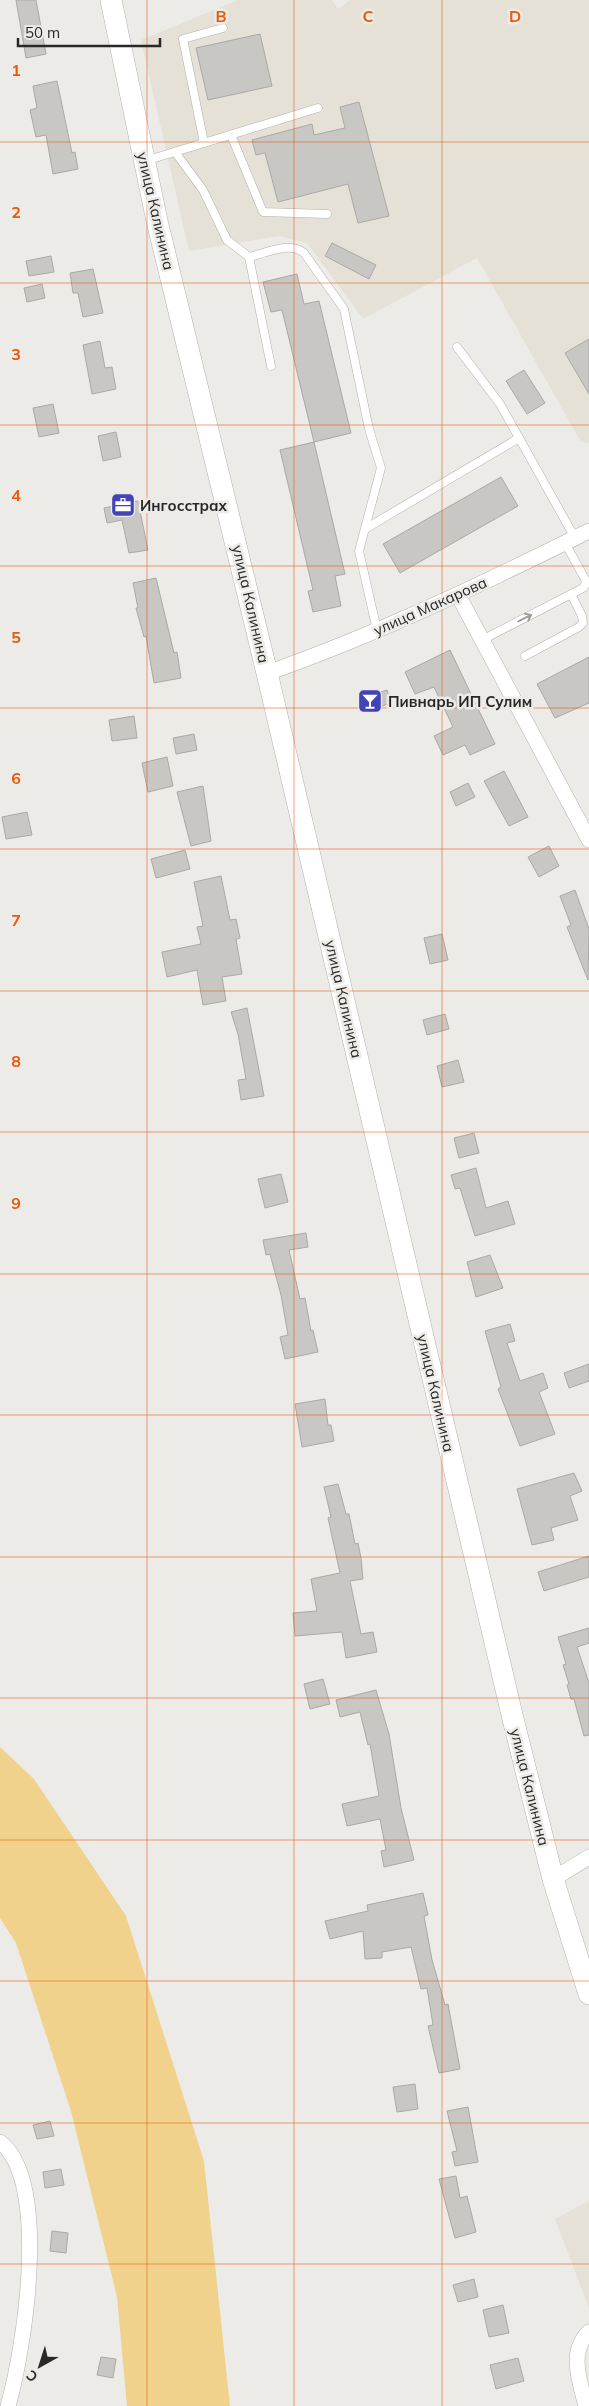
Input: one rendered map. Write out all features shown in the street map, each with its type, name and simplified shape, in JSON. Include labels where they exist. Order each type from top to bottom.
[{"type":"main road","name":"улица Калинина","points":[[111,0],[144,161],[267,673],[508,1700],[553,1879],[589,1994]]},
{"type":"street","name":"улица Макарова","points":[[267,673],[458,596],[589,531]]},
{"type":"street","points":[[458,596],[589,840]]},
{"type":"street","points":[[553,1879],[589,1857]]},
{"type":"street","points":[[0,2142],[5,2145],[20,2171],[25,2186],[30,2221],[30,2251],[17,2373],[8,2406]]},
{"type":"street","points":[[586,2406],[577,2369],[578,2348],[587,2334]]},
{"type":"lane","points":[[204,143],[183,39],[223,28]]},
{"type":"lane","points":[[144,161],[318,108]]},
{"type":"lane","points":[[231,135],[262,212],[327,214]]},
{"type":"lane","points":[[175,152],[203,190],[227,240],[249,257],[271,366]]},
{"type":"lane","points":[[249,257],[291,247],[298,248],[304,253],[344,309],[370,429],[381,468],[359,551],[377,630]]},
{"type":"lane","points":[[457,347],[500,404],[519,438],[570,541],[586,584],[571,594],[482,640]]},
{"type":"lane","points":[[365,529],[519,438]]},
{"type":"lane","points":[[525,656],[583,623],[582,616],[571,594]]},
{"type":"shaded area","points":[[238,0],[332,0],[338,9],[350,0],[589,0],[589,443],[581,442],[477,258],[363,319],[307,243],[278,236],[189,251],[141,40]]},
{"type":"shaded area","points":[[0,1747],[34,1779],[126,1916],[204,2161],[230,2406],[127,2406],[117,2297],[71,2111],[16,1943],[0,1918]]},
{"type":"shaded area","points":[[589,2201],[589,2308],[555,2219]]},
{"type":"building","points":[[16,0],[36,0],[46,54],[26,58]]},
{"type":"building","points":[[260,34],[272,86],[208,100],[196,48]]},
{"type":"building","points":[[57,81],[72,153],[75,152],[78,169],[53,174],[46,135],[36,137],[30,110],[37,108],[33,86]]},
{"type":"building","points":[[359,102],[389,216],[358,223],[348,184],[278,202],[265,153],[256,155],[252,140],[312,124],[314,135],[345,128],[340,107]]},
{"type":"building","points":[[332,243],[376,265],[369,279],[325,256]]},
{"type":"building","points":[[51,256],[54,272],[29,276],[26,261]]},
{"type":"building","points":[[93,269],[103,313],[83,317],[78,293],[73,293],[70,273]]},
{"type":"building","points":[[297,274],[304,304],[319,301],[351,433],[314,442],[282,310],[271,312],[263,282]]},
{"type":"building","points":[[42,284],[45,298],[27,302],[24,288]]},
{"type":"building","points":[[589,339],[589,394],[565,353]]},
{"type":"building","points":[[100,341],[105,368],[112,367],[116,389],[92,394],[83,345]]},
{"type":"building","points":[[524,370],[545,403],[527,414],[506,381]]},
{"type":"building","points":[[53,404],[59,433],[39,437],[33,408]]},
{"type":"building","points":[[116,432],[121,457],[103,461],[98,436]]},
{"type":"building","points":[[314,442],[345,574],[335,576],[341,606],[313,612],[308,591],[313,590],[280,450]]},
{"type":"building","points":[[501,477],[518,506],[400,573],[383,544]]},
{"type":"building","points":[[138,501],[148,550],[129,553],[122,520],[107,523],[104,508]]},
{"type":"building","points":[[156,578],[174,653],[177,652],[181,678],[154,683],[146,636],[144,637],[136,608],[138,608],[133,583]]},
{"type":"building","points":[[450,650],[495,744],[470,755],[465,745],[443,755],[434,736],[453,727],[434,687],[415,694],[405,672]]},
{"type":"building","points":[[589,657],[589,703],[555,718],[537,684]]},
{"type":"building","points":[[387,690],[392,703],[369,710],[365,697]]},
{"type":"building","points":[[134,716],[137,738],[112,741],[109,720]]},
{"type":"building","points":[[194,734],[197,750],[176,754],[173,738]]},
{"type":"building","points":[[167,757],[173,786],[148,792],[142,763]]},
{"type":"building","points":[[504,771],[528,817],[509,826],[484,781]]},
{"type":"building","points":[[468,783],[475,797],[456,806],[450,792]]},
{"type":"building","points":[[203,786],[211,841],[191,846],[177,792]]},
{"type":"building","points":[[27,812],[32,835],[6,839],[2,817]]},
{"type":"building","points":[[549,846],[559,866],[539,877],[528,857]]},
{"type":"building","points":[[185,850],[190,869],[156,878],[151,859]]},
{"type":"building","points":[[221,876],[230,920],[236,919],[240,938],[236,939],[242,974],[222,977],[226,1001],[203,1005],[197,970],[167,977],[162,952],[201,944],[197,927],[203,926],[194,882]]},
{"type":"building","points":[[575,890],[589,929],[588,980],[567,927],[571,925],[560,896]]},
{"type":"building","points":[[442,934],[448,960],[430,964],[424,938]]},
{"type":"building","points":[[247,1008],[264,1096],[241,1100],[238,1080],[246,1079],[238,1034],[231,1012]]},
{"type":"building","points":[[445,1014],[449,1029],[427,1035],[423,1020]]},
{"type":"building","points":[[458,1060],[464,1082],[442,1087],[437,1066]]},
{"type":"building","points":[[474,1133],[479,1153],[459,1158],[454,1138]]},
{"type":"building","points":[[476,1168],[486,1208],[508,1201],[515,1224],[475,1236],[460,1188],[455,1189],[451,1175]]},
{"type":"building","points":[[281,1174],[288,1202],[265,1208],[258,1179]]},
{"type":"building","points":[[306,1233],[308,1247],[289,1250],[300,1299],[305,1298],[311,1331],[313,1330],[318,1352],[285,1359],[280,1337],[288,1335],[281,1295],[270,1254],[266,1255],[263,1240]]},
{"type":"building","points":[[490,1255],[503,1288],[476,1297],[467,1262]]},
{"type":"building","points":[[510,1324],[515,1341],[507,1343],[520,1381],[543,1373],[548,1388],[539,1392],[555,1434],[520,1446],[498,1389],[501,1387],[485,1331]]},
{"type":"building","points":[[589,1364],[589,1381],[569,1388],[564,1373]]},
{"type":"building","points":[[325,1399],[328,1425],[331,1425],[334,1441],[302,1447],[295,1404]]},
{"type":"building","points":[[574,1473],[582,1491],[570,1496],[578,1520],[551,1528],[554,1540],[532,1545],[517,1489]]},
{"type":"building","points":[[338,1484],[346,1514],[349,1514],[355,1544],[358,1543],[361,1558],[363,1579],[350,1581],[361,1634],[373,1632],[377,1652],[346,1658],[342,1632],[295,1636],[293,1613],[317,1611],[311,1579],[340,1573],[328,1518],[331,1517],[324,1487]]},
{"type":"building","points":[[589,1556],[589,1577],[544,1591],[538,1572]]},
{"type":"building","points":[[589,1628],[589,1643],[577,1647],[589,1683],[589,1735],[584,1736],[574,1699],[571,1699],[567,1685],[569,1684],[563,1665],[566,1664],[558,1637]]},
{"type":"building","points":[[323,1679],[330,1704],[310,1709],[304,1684]]},
{"type":"building","points":[[376,1690],[389,1734],[401,1808],[414,1860],[384,1867],[381,1851],[386,1850],[380,1819],[347,1826],[342,1804],[379,1796],[370,1744],[368,1745],[360,1712],[340,1717],[336,1700]]},
{"type":"building","points":[[423,1893],[428,1915],[424,1916],[432,1960],[445,2005],[448,2004],[460,2069],[439,2073],[428,2026],[433,2025],[427,1988],[421,1989],[411,1947],[382,1952],[382,1958],[365,1959],[363,1931],[330,1939],[325,1921],[368,1911],[367,1905]]},
{"type":"building","points":[[415,2084],[418,2109],[397,2112],[393,2087]]},
{"type":"building","points":[[468,2107],[478,2162],[455,2166],[452,2152],[457,2151],[447,2111]]},
{"type":"building","points":[[50,2121],[54,2136],[37,2139],[33,2125]]},
{"type":"building","points":[[61,2169],[64,2185],[45,2188],[43,2172]]},
{"type":"building","points":[[456,2176],[460,2198],[467,2196],[476,2232],[455,2238],[439,2179]]},
{"type":"building","points":[[52,2231],[68,2233],[66,2253],[50,2251]]},
{"type":"building","points":[[474,2279],[478,2297],[458,2302],[453,2285]]},
{"type":"building","points":[[503,2305],[509,2333],[489,2337],[483,2310]]},
{"type":"building","points":[[101,2357],[116,2359],[113,2378],[97,2375]]},
{"type":"building","points":[[518,2358],[524,2381],[496,2389],[490,2365]]},
{"type":"place","name":"Ингосстрах","points":[[123,505]]},
{"type":"place","name":"Пивнарь ИП Сулим","points":[[370,701]]}]
